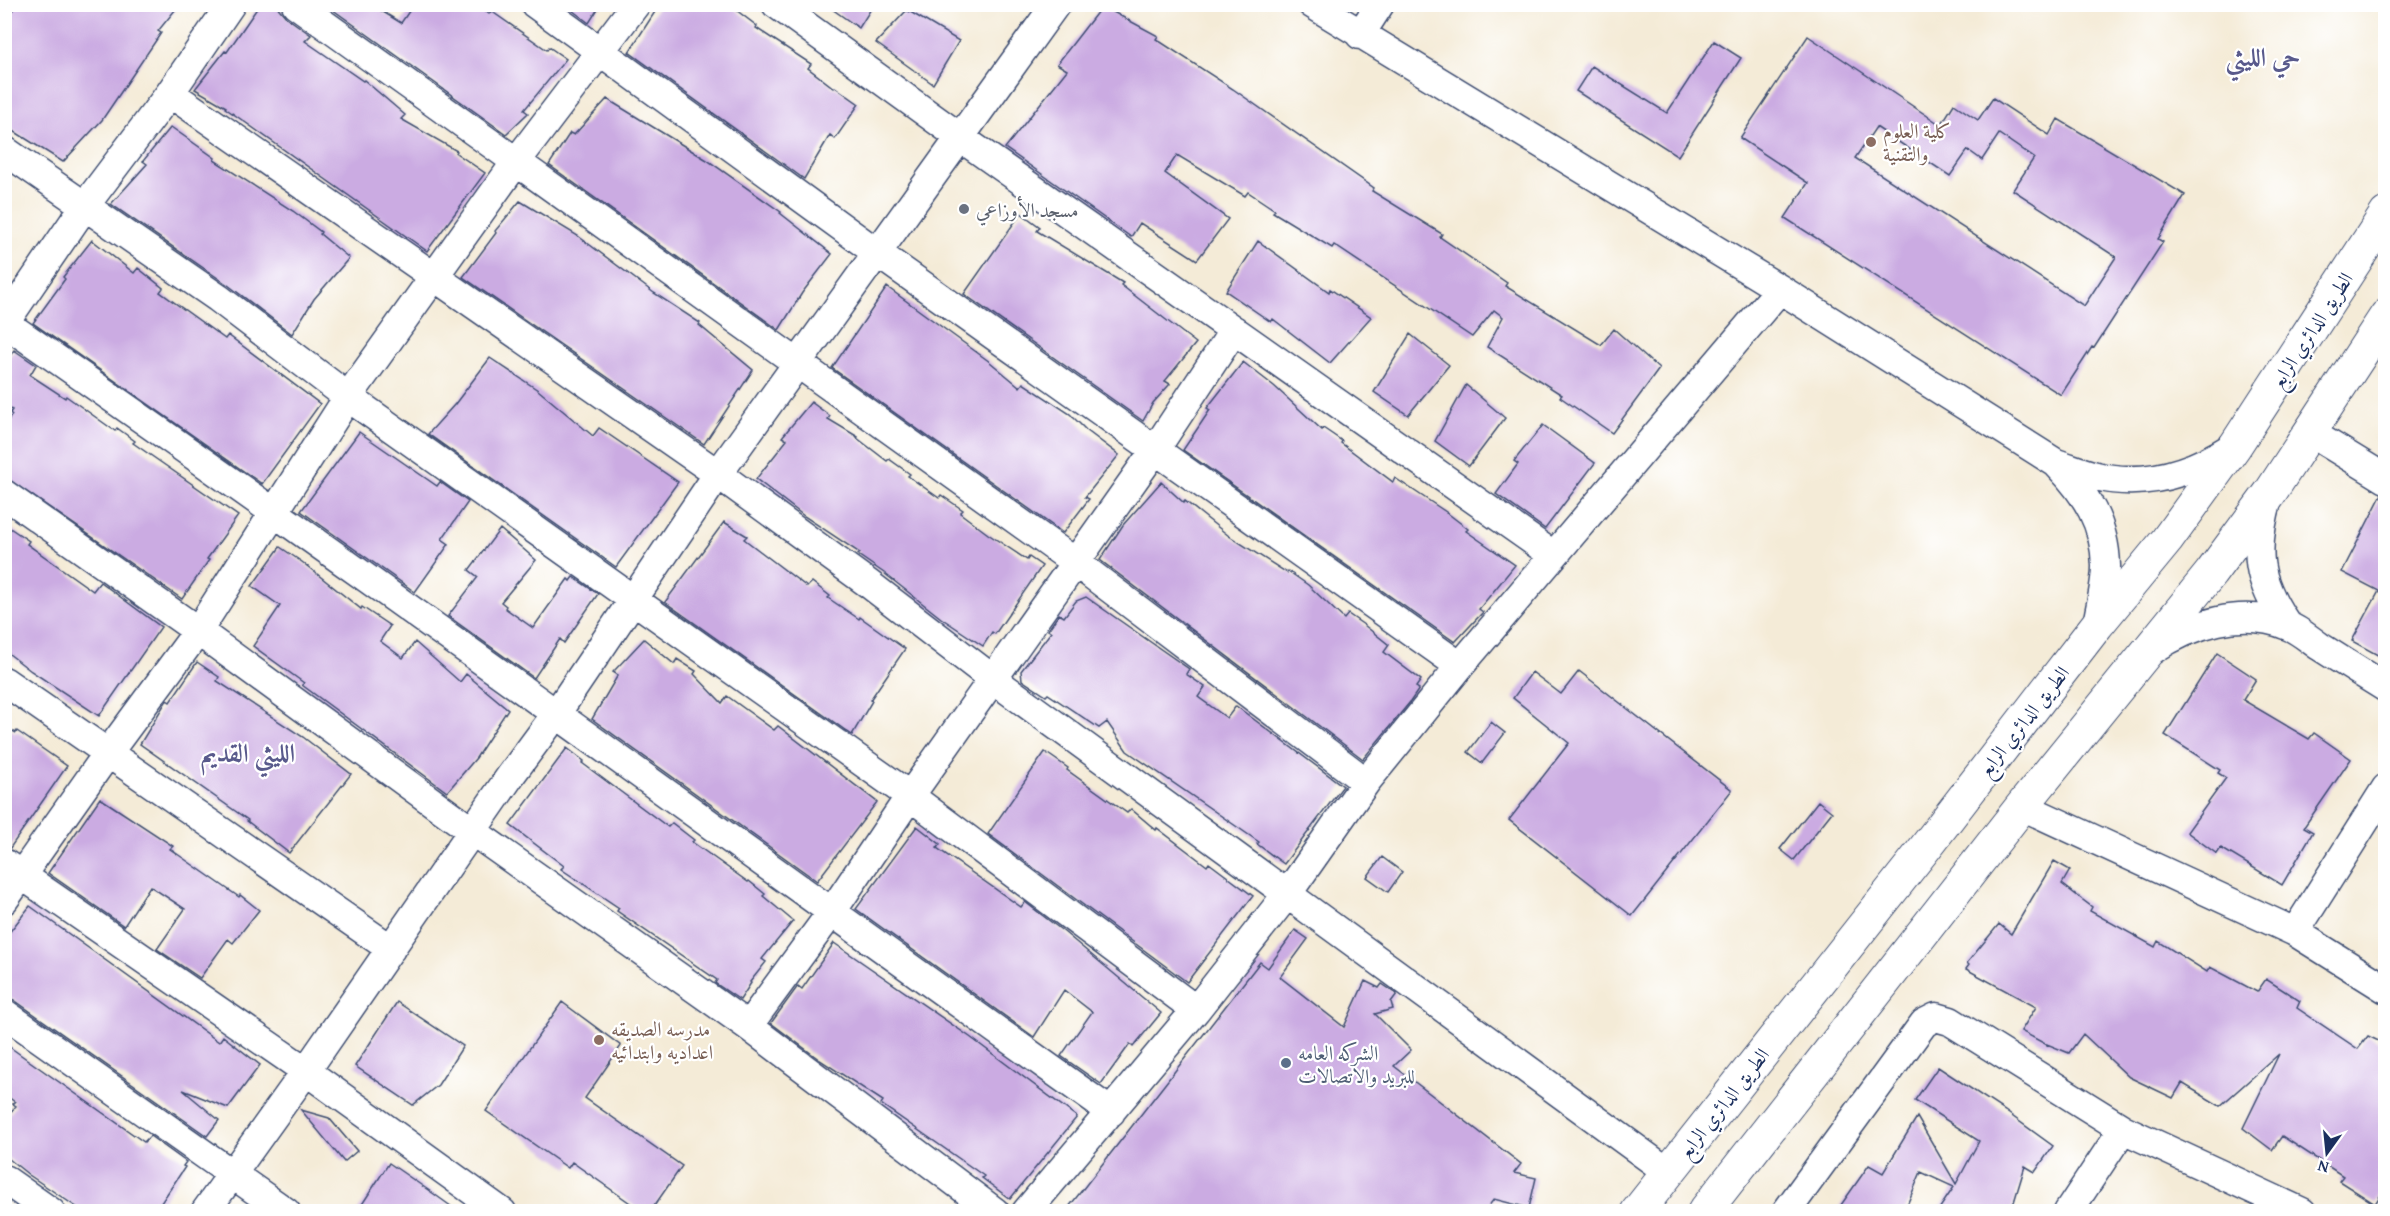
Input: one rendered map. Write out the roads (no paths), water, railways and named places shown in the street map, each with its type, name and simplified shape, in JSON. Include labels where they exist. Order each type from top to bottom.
[{"type":"main road","name":"الطريق الدائري الرابع","points":[[1637,1212],[2097,625],[2167,540],[2235,446],[2385,214]]},
{"type":"main road","points":[[1704,1212],[2022,806],[2211,573],[2311,433],[2385,316]]},
{"type":"street","points":[[231,4],[170,93],[84,207],[5,323],[276,512],[1111,1112]]},
{"type":"street","points":[[296,4],[1076,562],[1365,782]]},
{"type":"street","points":[[535,4],[876,252],[1460,666]]},
{"type":"street","points":[[4,900],[13,869],[108,753],[198,631],[348,397],[516,162],[636,4]]},
{"type":"street","points":[[776,4],[961,138],[1553,555]]},
{"type":"street","points":[[205,1212],[556,714],[718,474],[1056,4]]},
{"type":"street","points":[[1312,4],[1550,148],[2056,463],[2080,487],[2094,512],[2103,538],[2106,567],[2097,625]]},
{"type":"street","points":[[1360,35],[1380,4]]},
{"type":"street","points":[[170,93],[718,474],[869,584],[994,680],[1668,1172]]},
{"type":"street","points":[[4,150],[218,298],[348,397],[910,796],[1196,1010]]},
{"type":"street","points":[[1026,1212],[1196,1010],[1288,893],[1365,782],[1553,555],[1780,290]]},
{"type":"street","points":[[748,1026],[831,913],[910,796],[1155,450],[1234,330]]},
{"type":"street","points":[[2311,433],[2385,479]]},
{"type":"street","points":[[2056,463],[2096,476],[2122,480],[2148,480],[2208,463],[2235,446]]},
{"type":"street","points":[[2270,493],[2260,529],[2259,554],[2263,578],[2272,604],[2288,626]]},
{"type":"street","points":[[4,494],[198,631],[472,831],[748,1026],[995,1212]]},
{"type":"street","points":[[2141,658],[2170,639],[2196,626],[2226,619],[2254,618],[2288,626],[2385,688]]},
{"type":"street","points":[[4,681],[391,949]]},
{"type":"street","points":[[2295,932],[2385,788]]},
{"type":"street","points":[[2022,806],[2295,932],[2385,989]]},
{"type":"street","points":[[13,869],[306,1071],[502,1212]]},
{"type":"street","points":[[4,1012],[286,1212]]},
{"type":"street","points":[[1786,1212],[1924,1023],[1936,1017],[1950,1021],[2123,1129],[2302,1212]]},
{"type":"street","points":[[2068,1212],[2123,1129]]},
{"type":"street","points":[[4,1179],[51,1212]]},
{"type":"place","name":"كلية العلوم والتقنية","points":[[1871,142]]},
{"type":"place","name":"مسجد الأوزاعي","points":[[964,209]]},
{"type":"place","name":"مدرسه الصديقه اعداديه وابتدائيه","points":[[599,1040]]},
{"type":"place","name":"الشركه العامه للبريد والاتصالات","points":[[1286,1063]]},
{"type":"district","name":"حي الليثي","points":[[2263,56]]},
{"type":"district","name":"الليثي القديم","points":[[248,752]]}]
